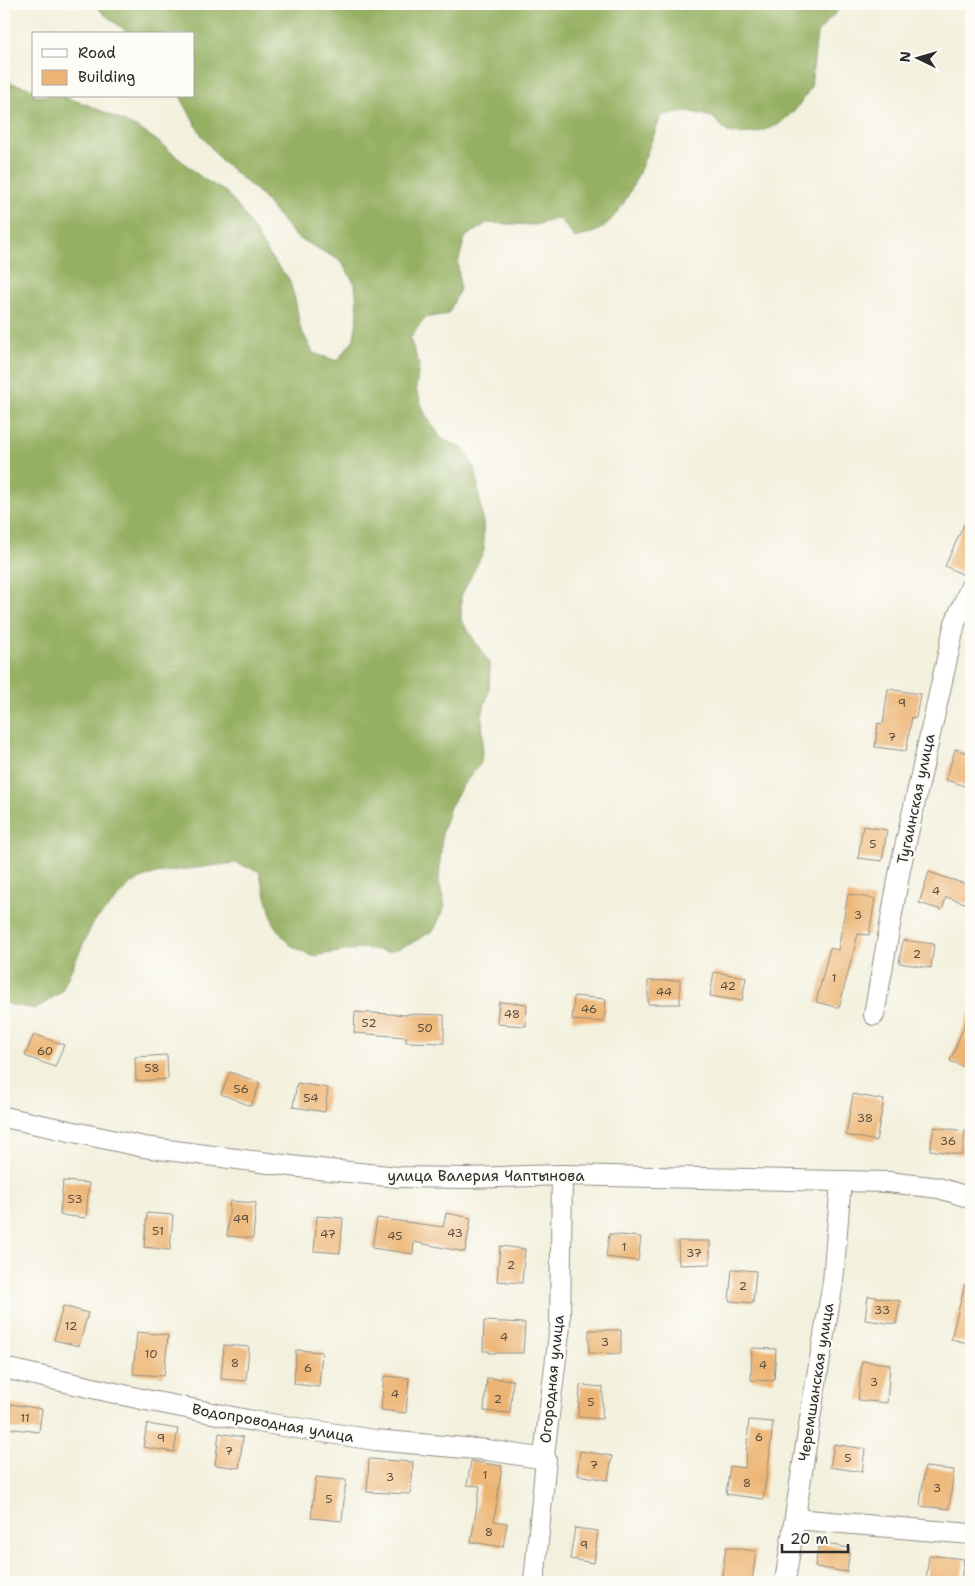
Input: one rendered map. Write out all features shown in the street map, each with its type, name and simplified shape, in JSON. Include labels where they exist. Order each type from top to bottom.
[{"type":"street","name":"Тугаинская улица","points":[[874,1015],[900,869],[954,623],[971,586]]},
{"type":"street","name":"улица Валерия Чаптынова","points":[[4,1117],[144,1146],[299,1167],[398,1177],[466,1178],[562,1175],[888,1182],[939,1188],[971,1198]]},
{"type":"street","name":"Огородная улица","points":[[534,1582],[546,1459],[544,1455],[560,1326],[562,1175]]},
{"type":"street","name":"Черемшанская улица","points":[[786,1582],[812,1406],[833,1282],[841,1181]]},
{"type":"street","name":"Водопроводная улица","points":[[4,1368],[258,1422],[375,1440],[487,1450],[546,1459]]},
{"type":"street","points":[[795,1519],[971,1534]]},
{"type":"green space","points":[[95,4],[844,4],[817,33],[811,87],[797,108],[778,125],[755,133],[730,134],[712,117],[688,111],[662,115],[636,179],[619,210],[609,222],[597,231],[575,238],[559,218],[535,225],[487,223],[465,237],[458,263],[460,289],[448,314],[424,318],[410,339],[419,364],[416,389],[425,414],[441,438],[465,450],[476,472],[483,523],[484,551],[461,596],[461,620],[490,664],[489,690],[482,715],[481,763],[463,785],[450,807],[442,833],[439,882],[445,906],[434,930],[410,944],[389,952],[364,948],[312,956],[289,944],[274,925],[259,871],[235,863],[155,873],[132,883],[93,923],[61,992],[36,1009],[4,1002],[4,79],[11,83],[32,88],[32,98],[66,98],[86,104],[138,128],[159,142],[202,178],[226,192],[243,213],[272,259],[289,279],[300,327],[313,353],[337,361],[354,339],[358,313],[355,284],[341,261],[296,237],[261,195],[220,159],[202,136],[181,98],[195,98],[195,32],[127,32],[104,14]]},
{"type":"building","points":[[971,509],[971,566],[966,576],[945,566]]},
{"type":"building","points":[[888,689],[920,694],[916,718],[912,717],[906,751],[875,747],[878,723],[883,724]]},
{"type":"building","points":[[955,749],[971,754],[971,777],[968,787],[946,780]]},
{"type":"building","points":[[863,826],[887,830],[882,861],[858,858]]},
{"type":"building","points":[[929,872],[971,886],[971,905],[946,897],[942,910],[919,903]]},
{"type":"building","points":[[848,894],[875,899],[869,935],[858,934],[839,1008],[816,1002],[830,948],[838,950]]},
{"type":"building","points":[[903,940],[934,944],[931,968],[899,963]]},
{"type":"building","points":[[714,972],[746,977],[742,1001],[710,996]]},
{"type":"building","points":[[680,980],[680,1004],[648,1004],[648,981]]},
{"type":"building","points":[[574,996],[606,999],[604,1022],[572,1020]]},
{"type":"building","points":[[499,1002],[527,1004],[526,1026],[497,1024]]},
{"type":"building","points":[[971,1011],[971,1070],[950,1061]]},
{"type":"building","points":[[355,1012],[444,1015],[444,1043],[406,1042],[406,1037],[354,1033]]},
{"type":"building","points":[[34,1034],[64,1045],[55,1067],[25,1056]]},
{"type":"building","points":[[167,1055],[168,1079],[136,1081],[135,1057]]},
{"type":"building","points":[[230,1072],[260,1083],[251,1106],[221,1094]]},
{"type":"building","points":[[297,1083],[328,1088],[325,1112],[293,1107]]},
{"type":"building","points":[[853,1094],[884,1100],[876,1141],[846,1135]]},
{"type":"building","points":[[934,1127],[965,1131],[962,1155],[930,1150]]},
{"type":"building","points":[[63,1181],[89,1183],[86,1218],[60,1215]]},
{"type":"building","points":[[230,1201],[256,1203],[253,1238],[227,1236]]},
{"type":"building","points":[[147,1213],[173,1215],[170,1250],[144,1247]]},
{"type":"building","points":[[446,1213],[471,1218],[465,1252],[414,1242],[413,1254],[372,1248],[377,1218],[443,1227]]},
{"type":"building","points":[[317,1216],[343,1218],[340,1253],[314,1251]]},
{"type":"building","points":[[609,1234],[641,1237],[638,1261],[606,1257]]},
{"type":"building","points":[[678,1241],[710,1241],[710,1264],[679,1265]]},
{"type":"building","points":[[500,1246],[525,1249],[522,1283],[497,1281]]},
{"type":"building","points":[[732,1269],[756,1271],[753,1303],[729,1301]]},
{"type":"building","points":[[965,1284],[971,1285],[971,1344],[951,1339]]},
{"type":"building","points":[[868,1296],[900,1301],[896,1324],[865,1320]]},
{"type":"building","points":[[63,1306],[88,1313],[79,1346],[54,1340]]},
{"type":"building","points":[[484,1321],[525,1323],[523,1353],[489,1353],[489,1351],[483,1351]]},
{"type":"building","points":[[589,1330],[621,1330],[621,1354],[589,1353]]},
{"type":"building","points":[[137,1332],[168,1335],[164,1376],[133,1374]]},
{"type":"building","points":[[224,1345],[249,1347],[246,1381],[221,1379]]},
{"type":"building","points":[[752,1348],[776,1349],[774,1381],[751,1380]]},
{"type":"building","points":[[296,1350],[322,1352],[319,1387],[294,1384]]},
{"type":"building","points":[[862,1361],[890,1364],[887,1403],[858,1400]]},
{"type":"building","points":[[384,1376],[409,1378],[406,1413],[381,1410]]},
{"type":"building","points":[[487,1378],[513,1380],[510,1413],[484,1411]]},
{"type":"building","points":[[580,1385],[603,1387],[602,1419],[578,1417]]},
{"type":"building","points":[[11,1404],[42,1409],[39,1432],[7,1428]]},
{"type":"building","points":[[749,1420],[773,1422],[763,1499],[726,1494],[730,1466],[745,1468]]},
{"type":"building","points":[[147,1424],[178,1429],[174,1452],[143,1447]]},
{"type":"building","points":[[219,1433],[243,1437],[239,1468],[215,1465]]},
{"type":"building","points":[[834,1444],[865,1449],[862,1472],[830,1467]]},
{"type":"building","points":[[580,1451],[612,1456],[608,1480],[577,1475]]},
{"type":"building","points":[[369,1459],[413,1462],[411,1494],[367,1492]]},
{"type":"building","points":[[471,1461],[502,1466],[494,1521],[507,1523],[503,1547],[471,1542],[480,1486],[467,1485]]},
{"type":"building","points":[[925,1467],[954,1470],[949,1509],[920,1506]]},
{"type":"building","points":[[316,1477],[346,1480],[342,1521],[311,1518]]},
{"type":"building","points":[[575,1528],[598,1531],[594,1563],[570,1559]]},
{"type":"building","points":[[819,1543],[850,1548],[847,1572],[815,1567]]},
{"type":"building","points":[[726,1547],[756,1551],[752,1582],[721,1582]]},
{"type":"building","points":[[929,1555],[964,1559],[961,1582],[926,1581]]}]
